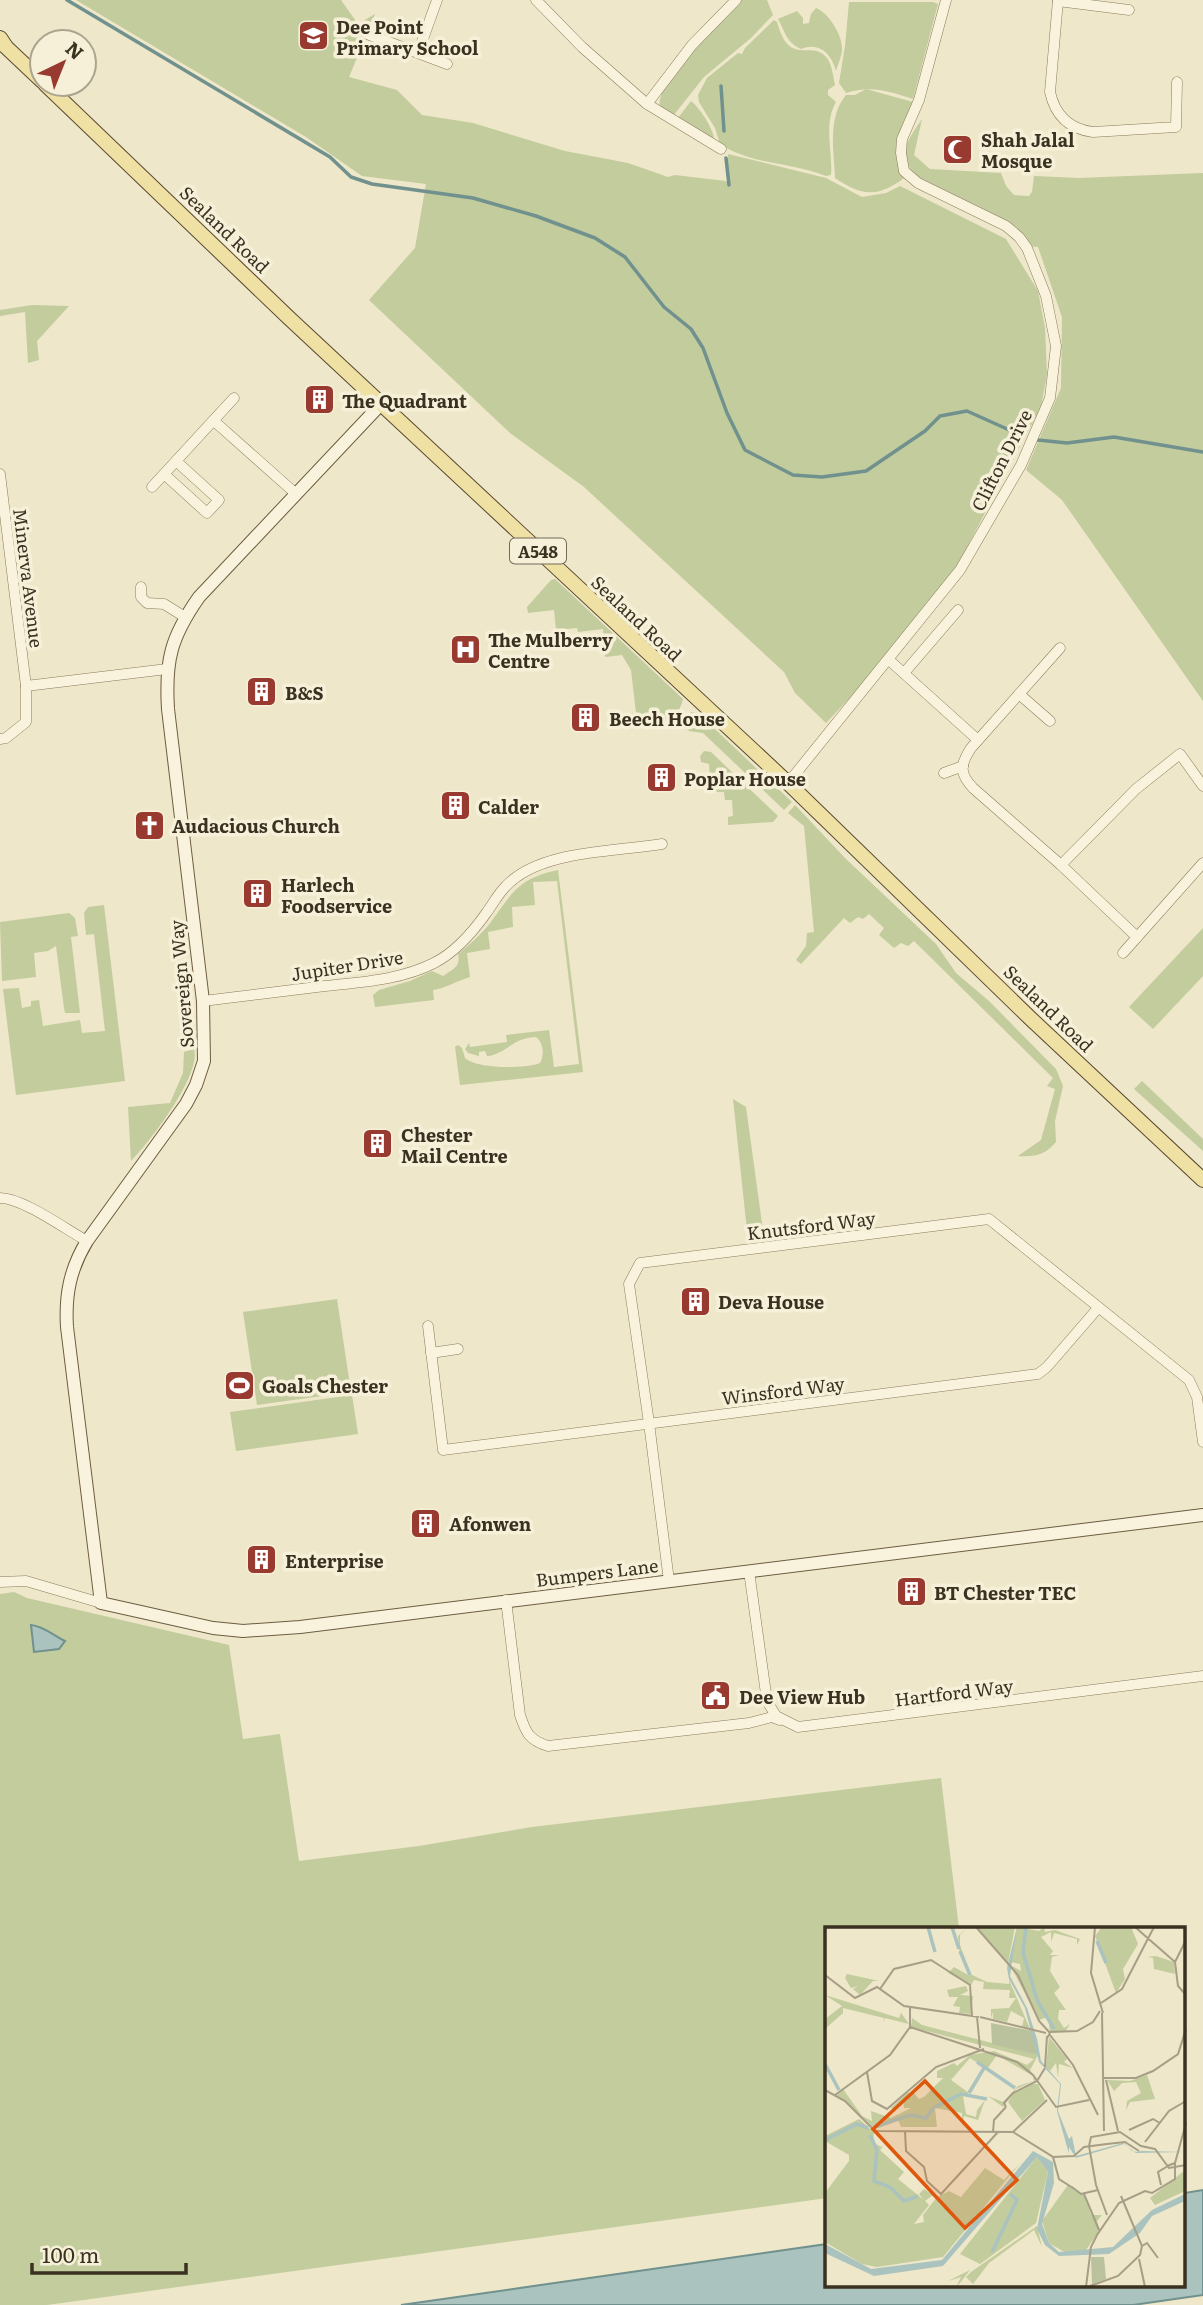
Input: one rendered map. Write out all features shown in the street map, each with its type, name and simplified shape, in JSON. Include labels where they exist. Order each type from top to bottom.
[{"type":"main road","name":"Sealand Road","points":[[0,39],[28,68]]},
{"type":"main road","name":"Sealand Road","points":[[59,98],[282,311],[788,783],[1031,1019],[1203,1180]]},
{"type":"street","points":[[418,53],[437,0]]},
{"type":"street","points":[[536,0],[582,47],[647,104],[722,149]]},
{"type":"street","points":[[647,104],[692,45],[736,0]]},
{"type":"street","name":"Clifton Drive","points":[[788,783],[956,576],[1021,465],[1050,398],[1056,346],[1046,296],[1027,248],[1006,226],[918,183],[904,171],[902,139],[919,100],[946,0]]},
{"type":"street","points":[[1130,9],[1058,1],[1050,92],[1052,104],[1059,116],[1070,125],[1093,132],[1178,132],[1177,82]]},
{"type":"street","points":[[367,34],[447,64]]},
{"type":"street","points":[[152,487],[234,398]]},
{"type":"street","name":"Sovereign Way","points":[[101,1603],[66,1303],[70,1277],[87,1241],[186,1104],[204,1061],[203,1001],[168,709],[167,668],[174,640],[199,597],[382,403]]},
{"type":"street","points":[[214,421],[295,493]]},
{"type":"street","points":[[164,474],[207,513],[219,500],[176,461]]},
{"type":"street","name":"Minerva Avenue","points":[[0,474],[26,686],[26,722],[6,738],[0,738]]},
{"type":"street","points":[[141,587],[141,597],[147,603],[164,604],[185,617]]},
{"type":"street","points":[[904,673],[958,610]]},
{"type":"street","points":[[1060,648],[978,740],[962,766],[965,779],[1137,937]]},
{"type":"street","points":[[889,660],[978,740]]},
{"type":"street","points":[[26,686],[167,668]]},
{"type":"street","points":[[1018,694],[1050,721]]},
{"type":"street","points":[[1061,865],[1136,789],[1180,754],[1203,786]]},
{"type":"street","points":[[944,773],[962,766]]},
{"type":"street","name":"Jupiter Drive","points":[[203,1001],[381,979],[412,972],[453,951],[476,927],[503,889],[513,879],[538,864],[662,844]]},
{"type":"street","points":[[1123,953],[1203,863]]},
{"type":"street","points":[[0,1198],[22,1203],[87,1241]]},
{"type":"street","name":"Knutsford Way","points":[[669,1581],[629,1284],[640,1263],[989,1219],[1189,1380],[1198,1397],[1203,1442]]},
{"type":"street","name":"Winsford Way","points":[[431,1353],[443,1450],[1038,1374],[1098,1308]]},
{"type":"street","points":[[428,1326],[431,1353],[458,1349]]},
{"type":"street","name":"Bumpers Lane","points":[[0,1582],[26,1581],[101,1603],[213,1628],[243,1631],[300,1627],[1203,1515]]},
{"type":"street","points":[[749,1570],[767,1701],[772,1712],[781,1720]]},
{"type":"street","name":"Hartford Way","points":[[506,1600],[520,1715],[526,1731],[536,1742],[548,1746],[749,1723],[772,1717],[798,1727],[827,1725],[1203,1676]]},
{"type":"green space","points":[[76,0],[341,0],[358,24],[375,14],[349,77],[397,90],[422,115],[473,123],[565,151],[628,163],[668,177],[675,175],[728,183],[728,154],[826,178],[862,197],[886,193],[900,186],[1006,239],[1038,291],[1045,328],[1047,374],[1041,407],[957,566],[875,671],[826,723],[795,693],[784,672],[584,487],[510,433],[369,300],[415,248],[426,184],[362,176],[306,137]]},
{"type":"green space","points":[[741,0],[767,0],[773,15],[751,38],[704,77],[673,116],[660,107],[661,96],[668,82],[706,35]]},
{"type":"green space","points":[[849,2],[938,4],[913,99],[872,89],[846,93],[839,83]]},
{"type":"green space","points":[[816,8],[830,19],[842,44],[836,71],[831,59],[819,48],[801,49],[792,44],[778,19],[797,11],[803,18],[803,24],[809,23]]},
{"type":"green space","points":[[774,20],[788,45],[794,49],[821,53],[830,64],[835,85],[828,90],[828,95],[836,102],[829,129],[831,175],[758,160],[732,151],[720,144],[715,128],[699,102],[698,95],[707,78],[738,53],[742,54]]},
{"type":"green space","points":[[866,89],[913,102],[898,140],[897,159],[904,178],[878,192],[861,191],[835,178],[833,146],[836,114],[846,95],[855,95]]},
{"type":"green space","points":[[691,101],[705,118],[714,138],[700,133],[678,118]]},
{"type":"green space","points":[[922,119],[914,155],[930,169],[1001,173],[1006,186],[1014,195],[1029,196],[1034,176],[1079,178],[1203,173],[1203,701],[1062,500],[1026,470],[1061,388],[1062,317],[1038,247],[1030,246],[925,183],[909,166],[905,159],[906,145]]},
{"type":"green space","points":[[32,305],[69,306],[37,341],[39,360],[28,363],[25,312],[0,316],[0,310]]},
{"type":"green space","points":[[555,579],[683,699],[673,716],[655,724],[654,716],[636,718],[636,726],[631,725],[628,714],[636,713],[631,670],[622,655],[605,657],[603,629],[578,632],[577,628],[556,630],[554,610],[528,613],[527,607],[551,580]]},
{"type":"green space","points":[[691,712],[698,713],[792,802],[784,810],[703,733],[689,731],[684,727],[683,719]]},
{"type":"green space","points":[[704,751],[711,752],[778,816],[773,822],[728,825],[728,817],[733,816],[732,800],[725,800],[724,792],[711,792],[709,764],[701,762],[700,756]]},
{"type":"green space","points":[[795,805],[846,859],[936,944],[956,973],[989,1001],[1056,1069],[1063,1086],[1055,1121],[1056,1142],[1048,1150],[1035,1155],[1018,1156],[1041,1140],[1055,1089],[1047,1086],[1053,1078],[914,941],[908,946],[901,943],[894,948],[879,935],[884,928],[869,914],[850,923],[844,918],[801,964],[796,960],[806,946],[807,933],[814,932],[804,826],[788,813]]},
{"type":"green space","points":[[558,870],[583,1072],[460,1085],[455,1047],[458,1045],[465,1058],[480,1064],[513,1067],[540,1063],[542,1049],[536,1037],[516,1042],[489,1056],[485,1051],[479,1052],[479,1056],[468,1053],[465,1049],[469,1043],[470,1047],[507,1042],[506,1035],[549,1030],[554,1067],[579,1064],[557,881],[533,882],[535,905],[512,907],[513,927],[488,932],[490,949],[467,953],[470,977],[433,990],[434,1000],[375,1007],[373,995],[379,990],[432,971],[443,976],[457,965],[458,954],[487,927],[516,890],[532,878]]},
{"type":"green space","points":[[104,905],[125,1081],[16,1095],[3,989],[19,988],[22,1008],[31,1006],[31,1001],[39,1000],[43,1026],[80,1020],[82,1033],[105,1031],[94,934],[86,935],[84,913],[88,907]]},
{"type":"green space","points":[[69,913],[75,918],[78,936],[71,937],[80,1013],[65,1013],[56,946],[48,951],[34,953],[36,977],[2,981],[0,922]]},
{"type":"green space","points":[[1203,928],[1203,976],[1153,1029],[1129,1007]]},
{"type":"green space","points":[[194,1049],[190,1075],[182,1091],[161,1124],[131,1161],[128,1107],[170,1103],[183,1073],[184,1052]]},
{"type":"green space","points":[[1142,1081],[1203,1139],[1203,1151],[1134,1089]]},
{"type":"green space","points":[[733,1099],[746,1107],[764,1238],[748,1240]]},
{"type":"green space","points":[[337,1299],[351,1392],[257,1405],[243,1312]]},
{"type":"green space","points":[[352,1395],[358,1434],[236,1451],[230,1412]]},
{"type":"green space","points":[[14,1592],[27,1598],[229,1645],[243,1739],[280,1734],[299,1861],[419,1846],[532,1827],[941,1778],[959,1927],[825,1927],[825,2198],[47,2305],[0,2305],[0,1594]]},
{"type":"water","points":[[31,1625],[65,1641],[59,1649],[34,1652]]},
{"type":"water","points":[[1203,2190],[1203,2295],[1133,2305],[401,2305],[825,2244],[825,2288],[1186,2288],[1186,2193]]},
{"type":"waterway","points":[[67,0],[330,157],[351,177],[372,184],[473,198],[536,216],[595,238],[625,257],[664,307],[691,329],[703,348],[727,413],[745,450],[793,475],[822,477],[866,471],[925,431],[940,416],[967,411],[1016,433]]},
{"type":"waterway","points":[[721,86],[724,131]]},
{"type":"waterway","points":[[726,158],[729,185]]},
{"type":"waterway","points":[[1038,440],[1067,443],[1114,437],[1203,452]]},
{"type":"place","name":"Dee Point Primary School","points":[[313,36]]},
{"type":"place","name":"Shah Jalal Mosque","points":[[958,149]]},
{"type":"place","name":"The Quadrant","points":[[319,400]]},
{"type":"place","name":"The Mulberry Centre","points":[[465,649]]},
{"type":"place","name":"B&S","points":[[262,692]]},
{"type":"place","name":"Beech House","points":[[586,718]]},
{"type":"place","name":"Poplar House","points":[[661,778]]},
{"type":"place","name":"Calder","points":[[455,806]]},
{"type":"place","name":"Audacious Church","points":[[149,825]]},
{"type":"place","name":"Harlech Foodservice","points":[[258,894]]},
{"type":"place","name":"Chester Mail Centre","points":[[378,1144]]},
{"type":"place","name":"Deva House","points":[[695,1301]]},
{"type":"place","name":"Goals Chester","points":[[239,1385]]},
{"type":"place","name":"Afonwen","points":[[426,1523]]},
{"type":"place","name":"Enterprise","points":[[262,1560]]},
{"type":"place","name":"BT Chester TEC","points":[[911,1592]]},
{"type":"place","name":"Dee View Hub","points":[[716,1696]]}]
